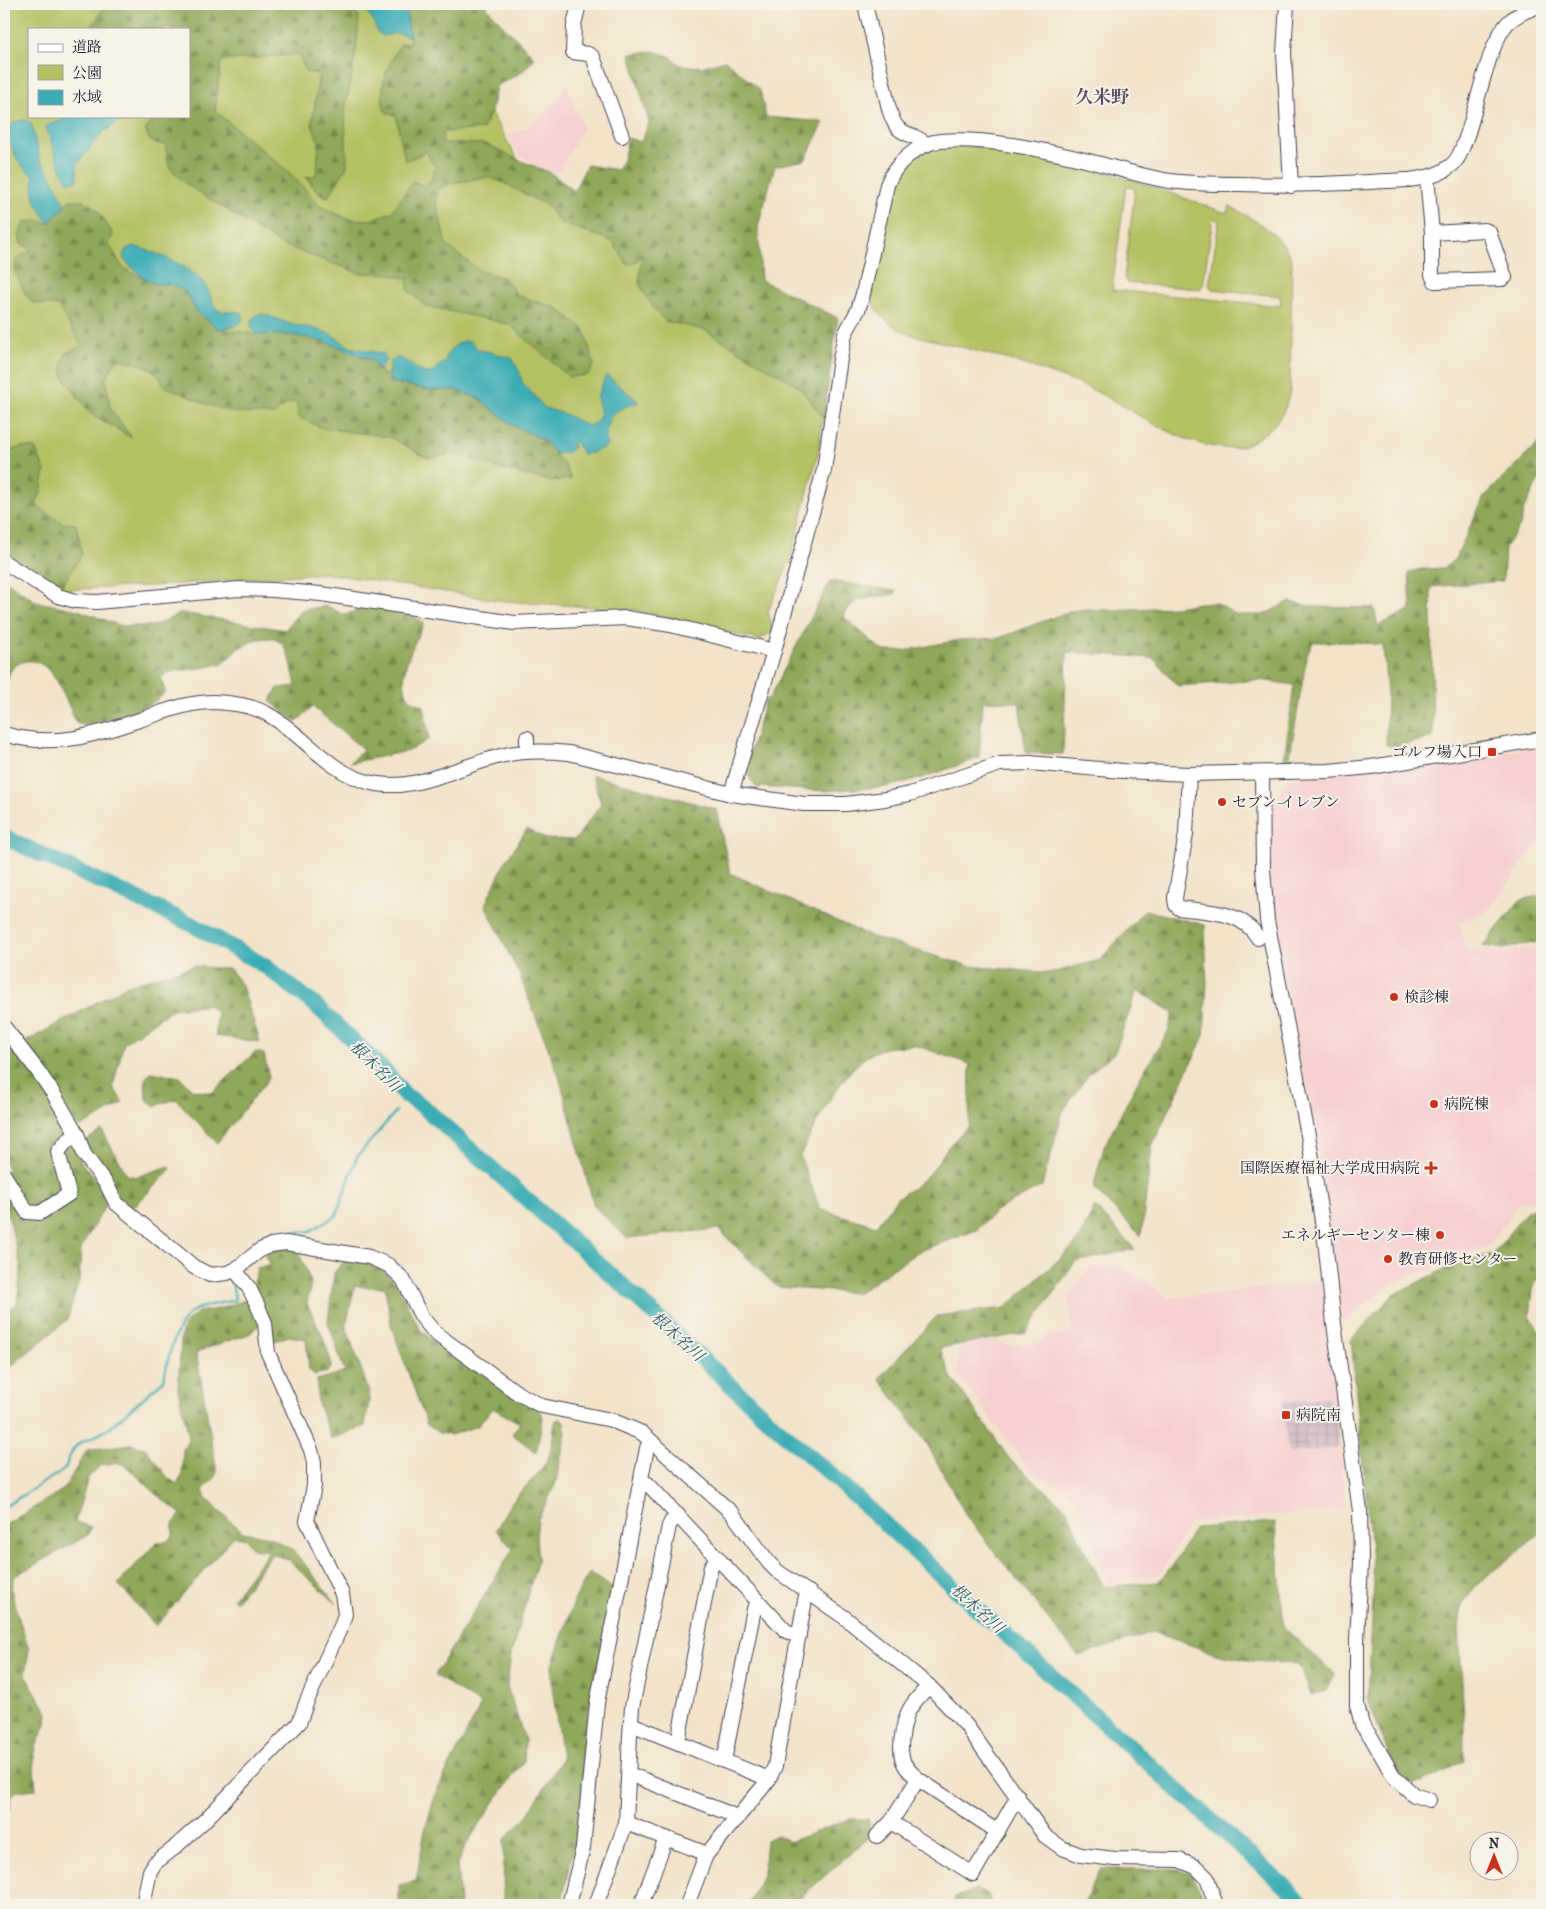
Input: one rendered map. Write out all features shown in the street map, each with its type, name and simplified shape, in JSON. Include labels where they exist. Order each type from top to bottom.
[{"type":"street","points":[[579,4],[574,25],[573,52],[588,54],[593,57],[622,136]]},
{"type":"street","points":[[865,4],[894,124],[903,132],[924,141],[926,145]]},
{"type":"street","points":[[1287,4],[1284,54],[1291,186]]},
{"type":"street","points":[[731,794],[774,651],[824,470],[845,334],[858,310],[887,185],[893,171],[899,164],[926,145],[939,141],[952,141],[1027,147],[1146,177],[1192,183],[1291,186],[1409,180],[1427,177],[1450,167],[1460,153],[1500,32],[1512,18],[1542,5]]},
{"type":"street","points":[[1427,177],[1432,233],[1432,275],[1435,281],[1502,279],[1505,277],[1489,232],[1485,230],[1432,233]]},
{"type":"street","points":[[4,562],[58,596],[76,602],[97,602],[239,589],[273,590],[321,594],[514,623],[626,618],[671,624],[774,651]]},
{"type":"street","points":[[4,734],[32,741],[64,741],[81,738],[188,705],[240,704],[268,714],[338,769],[356,778],[379,784],[412,782],[442,775],[527,745],[568,753],[731,794],[804,804],[867,802],[910,794],[985,767],[1014,763],[1189,774],[1262,774],[1371,767],[1542,739]]},
{"type":"street","points":[[1189,774],[1186,834],[1175,898],[1176,905],[1179,908],[1220,912],[1231,916],[1248,926],[1258,938]]},
{"type":"street","points":[[1262,774],[1263,869],[1267,920],[1310,1146],[1325,1240],[1334,1324],[1360,1511],[1361,1563],[1357,1640],[1357,1705],[1362,1725],[1394,1777],[1414,1795],[1429,1800]]},
{"type":"street","points":[[4,1027],[38,1070],[77,1134],[84,1154],[107,1185],[116,1203],[203,1273],[218,1275],[234,1270],[260,1250],[271,1245],[286,1243],[339,1251],[380,1261],[388,1265],[402,1279],[421,1316],[435,1332],[519,1394],[542,1406],[625,1425],[642,1433],[732,1513],[769,1563],[844,1618],[929,1686],[966,1725],[1046,1836],[1062,1848],[1081,1855],[1115,1859],[1179,1860],[1196,1867],[1207,1878],[1216,1905]]},
{"type":"street","points":[[4,1175],[27,1212],[40,1213],[69,1194],[58,1152],[66,1142],[77,1134]]},
{"type":"street","points":[[143,1905],[150,1871],[155,1863],[204,1821],[299,1723],[345,1614],[342,1594],[307,1521],[314,1486],[314,1462],[268,1352],[265,1323],[249,1288],[234,1270]]},
{"type":"street","points":[[569,1905],[583,1848],[597,1703],[647,1448],[651,1441]]},
{"type":"street","points":[[640,1482],[648,1484],[786,1631],[799,1636]]},
{"type":"street","points":[[596,1905],[626,1822],[632,1708],[669,1526],[678,1515]]},
{"type":"street","points":[[678,1742],[711,1566],[718,1558]]},
{"type":"street","points":[[687,1905],[706,1855],[769,1779],[775,1766],[809,1592]]},
{"type":"street","points":[[724,1761],[754,1609],[759,1602]]},
{"type":"street","points":[[929,1686],[910,1708],[906,1718],[902,1741],[904,1763],[908,1770],[918,1779],[998,1832]]},
{"type":"street","points":[[631,1724],[769,1779]]},
{"type":"street","points":[[628,1776],[634,1776],[695,1800],[730,1814],[737,1819]]},
{"type":"street","points":[[877,1836],[891,1822],[918,1779]]},
{"type":"street","points":[[891,1822],[973,1874],[1018,1796]]},
{"type":"street","points":[[626,1822],[706,1855]]},
{"type":"street","points":[[641,1905],[666,1838]]},
{"type":"shaded area","points":[[566,83],[583,128],[557,174],[520,156],[508,137],[535,122],[559,96]]},
{"type":"shaded area","name":"国際医療福祉大学成田病院","points":[[1542,747],[1542,841],[1539,841],[1488,911],[1459,921],[1466,950],[1508,952],[1542,945],[1542,1198],[1519,1203],[1489,1246],[1391,1284],[1348,1318],[1328,1330],[1346,1509],[1190,1523],[1160,1575],[1107,1584],[1074,1494],[1032,1473],[958,1374],[958,1351],[975,1341],[998,1340],[1006,1345],[1039,1343],[1046,1336],[1066,1334],[1071,1330],[1068,1297],[1090,1267],[1122,1265],[1169,1298],[1338,1280],[1316,1137],[1273,923],[1268,807],[1289,779]]},
{"type":"shaded area","points":[[1328,1398],[1335,1406],[1339,1448],[1288,1453],[1283,1401]]},
{"type":"green space","points":[[4,4],[483,4],[483,99],[518,160],[549,172],[625,230],[832,355],[818,453],[790,561],[768,611],[773,631],[759,640],[637,610],[504,601],[324,573],[151,586],[59,590],[4,555]]},
{"type":"green space","points":[[106,4],[299,4],[306,10],[315,4],[352,5],[359,16],[357,45],[345,110],[347,167],[328,197],[319,193],[306,177],[314,177],[317,171],[319,142],[312,125],[319,74],[306,72],[299,54],[221,61],[215,111],[291,174],[320,206],[348,219],[370,220],[392,212],[413,181],[424,186],[431,181],[435,167],[426,152],[405,161],[396,115],[385,112],[383,102],[383,84],[391,61],[400,44],[410,42],[405,4],[485,4],[493,15],[535,58],[522,72],[496,86],[491,112],[483,129],[443,132],[442,143],[486,144],[518,160],[549,172],[574,191],[587,165],[617,170],[623,160],[628,138],[641,142],[649,123],[630,54],[653,51],[670,56],[680,65],[701,67],[725,60],[760,90],[766,117],[824,122],[805,160],[775,166],[758,226],[761,280],[838,318],[823,417],[798,386],[705,330],[665,321],[653,307],[639,284],[642,255],[635,263],[627,264],[612,241],[559,222],[548,206],[489,177],[457,182],[439,188],[436,200],[446,245],[480,271],[505,278],[517,295],[557,308],[584,329],[594,365],[588,375],[569,377],[509,324],[425,306],[409,291],[407,279],[389,274],[359,273],[280,244],[186,184],[169,167],[165,144],[150,141],[145,130],[152,122],[148,118],[190,118],[190,28],[92,28]]},
{"type":"green space","points":[[943,145],[997,148],[1062,160],[1144,184],[1226,213],[1230,206],[1267,229],[1282,243],[1292,262],[1290,390],[1285,408],[1276,423],[1255,440],[1237,447],[1215,447],[1198,443],[1162,428],[1075,382],[1018,362],[913,335],[891,324],[879,313],[870,291],[888,194],[896,175],[907,163],[935,147]],"holes":[[[1126,186],[1135,189],[1124,278],[1128,283],[1200,289],[1203,285],[1213,218],[1219,221],[1209,286],[1212,289],[1280,296],[1281,306],[1112,290]]]},
{"type":"green space","points":[[69,200],[86,202],[92,205],[100,214],[113,234],[109,245],[123,268],[156,284],[171,284],[185,291],[197,312],[219,329],[257,334],[293,335],[326,342],[373,360],[379,370],[395,383],[429,390],[456,390],[478,398],[513,425],[544,440],[565,466],[571,479],[549,481],[494,467],[455,454],[427,458],[390,437],[322,428],[299,417],[296,402],[288,403],[274,415],[231,412],[203,403],[163,385],[156,373],[144,366],[117,359],[106,379],[110,408],[132,438],[90,413],[64,378],[62,365],[66,353],[82,346],[58,306],[33,303],[26,295],[15,272],[16,259],[31,250],[21,244],[19,235],[25,222],[49,223]]},
{"type":"green space","points":[[1542,440],[1542,474],[1524,509],[1520,526],[1505,547],[1503,581],[1431,587],[1433,737],[1396,747],[1386,745],[1387,694],[1383,645],[1357,642],[1313,642],[1307,655],[1289,761],[1284,760],[1294,685],[1260,680],[1178,686],[1153,658],[1067,652],[1063,754],[1026,753],[1019,702],[983,701],[979,758],[925,777],[885,787],[827,791],[756,787],[745,770],[765,701],[770,697],[830,581],[896,591],[895,594],[857,600],[844,613],[845,618],[883,651],[903,651],[959,640],[999,638],[1070,611],[1175,607],[1199,603],[1216,603],[1237,615],[1263,615],[1289,602],[1315,607],[1374,608],[1378,626],[1411,609],[1409,572],[1422,569],[1444,568],[1455,559],[1484,497]]},
{"type":"green space","points":[[21,447],[35,448],[45,471],[41,492],[36,505],[62,523],[76,524],[82,555],[59,590],[4,555],[4,453]]},
{"type":"green space","points":[[4,580],[37,602],[78,610],[121,626],[153,626],[182,613],[285,630],[301,610],[327,606],[344,615],[368,607],[376,592],[424,623],[411,650],[404,681],[410,699],[424,706],[429,739],[408,751],[350,763],[363,749],[313,707],[296,722],[270,701],[278,688],[296,686],[291,662],[283,644],[273,638],[256,639],[239,648],[223,663],[169,672],[161,678],[165,691],[151,704],[140,709],[84,725],[76,723],[58,683],[44,666],[36,662],[26,661],[13,668],[9,674],[4,694]]},
{"type":"green space","points":[[592,775],[716,809],[730,873],[872,937],[969,966],[1051,973],[1100,960],[1145,910],[1205,925],[1207,984],[1204,1036],[1152,1146],[1141,1236],[1093,1188],[1104,1147],[1138,1081],[1168,1032],[1173,1013],[1137,990],[1115,1052],[1089,1074],[1063,1111],[1042,1186],[997,1210],[977,1230],[919,1251],[858,1293],[777,1287],[718,1229],[627,1238],[594,1206],[559,1076],[519,974],[485,905],[504,864],[527,829],[546,839],[575,840],[601,804]],"holes":[[[914,1045],[970,1064],[969,1125],[948,1147],[932,1171],[913,1188],[897,1198],[876,1226],[820,1209],[800,1156],[832,1096],[854,1067],[866,1057],[879,1050]]]},
{"type":"green space","points":[[1542,895],[1542,941],[1504,949],[1483,946],[1520,900]]},
{"type":"green space","points":[[194,966],[230,969],[242,985],[260,1042],[216,1036],[217,1013],[208,1005],[173,1009],[124,1043],[113,1086],[123,1103],[79,1128],[23,1043],[128,985]]},
{"type":"green space","points":[[4,1036],[49,1096],[68,1130],[82,1164],[103,1187],[108,1201],[81,1248],[79,1281],[67,1320],[4,1372],[4,1313],[17,1304],[21,1267],[4,1199],[4,1173],[9,1170],[4,1162]]},
{"type":"green space","points":[[255,1052],[264,1054],[269,1078],[217,1143],[176,1099],[155,1106],[146,1099],[145,1079],[151,1072],[180,1077],[193,1090],[212,1093]]},
{"type":"green space","points":[[102,1130],[127,1175],[136,1177],[169,1166],[171,1169],[133,1208],[121,1200],[84,1142]]},
{"type":"green space","points":[[1095,1207],[1135,1249],[1075,1262],[1026,1333],[940,1348],[950,1375],[1011,1461],[1067,1509],[1083,1547],[1104,1587],[1158,1582],[1173,1565],[1195,1528],[1275,1522],[1284,1628],[1335,1674],[1326,1691],[1311,1695],[1299,1664],[1251,1661],[1216,1654],[1153,1632],[1078,1656],[967,1517],[926,1442],[879,1378],[937,1316],[1005,1308],[1076,1244]]},
{"type":"green space","points":[[1542,1207],[1542,1267],[1533,1290],[1530,1315],[1542,1337],[1542,1532],[1478,1583],[1462,1605],[1459,1627],[1464,1719],[1464,1761],[1421,1783],[1409,1783],[1396,1769],[1388,1753],[1368,1700],[1374,1581],[1351,1340],[1394,1294],[1443,1270],[1494,1253],[1527,1211]]},
{"type":"green space","points":[[284,1247],[298,1251],[311,1282],[307,1304],[324,1339],[332,1365],[328,1372],[315,1375],[309,1370],[306,1339],[289,1336],[271,1342],[267,1319],[254,1283],[257,1268],[271,1264],[264,1254]]},
{"type":"green space","points":[[345,1260],[366,1262],[381,1268],[395,1282],[420,1329],[437,1345],[541,1411],[543,1418],[536,1452],[512,1434],[520,1423],[492,1408],[478,1426],[451,1435],[439,1433],[427,1425],[391,1325],[385,1287],[355,1285],[346,1327],[370,1394],[365,1426],[331,1439],[317,1401],[317,1380],[345,1372],[328,1322],[334,1273]]},
{"type":"green space","points":[[251,1298],[260,1325],[249,1334],[196,1352],[217,1472],[214,1479],[203,1490],[205,1496],[220,1512],[243,1532],[269,1537],[293,1550],[337,1604],[287,1559],[272,1554],[236,1602],[233,1598],[269,1551],[253,1549],[246,1539],[234,1536],[156,1626],[118,1584],[157,1542],[166,1542],[173,1536],[173,1524],[181,1514],[125,1465],[116,1463],[101,1465],[88,1478],[75,1522],[91,1527],[88,1535],[15,1576],[11,1588],[29,1650],[25,1675],[48,1713],[48,1718],[35,1752],[36,1789],[17,1791],[11,1796],[10,1810],[7,1813],[4,1810],[4,1526],[64,1489],[87,1450],[132,1444],[146,1449],[168,1478],[177,1484],[182,1476],[183,1450],[189,1437],[178,1389],[181,1338],[184,1325],[198,1312],[219,1309]]},
{"type":"green space","points":[[561,1419],[566,1433],[555,1485],[538,1519],[536,1538],[538,1559],[511,1654],[507,1686],[525,1740],[524,1761],[466,1845],[457,1864],[460,1905],[399,1905],[399,1885],[416,1881],[425,1830],[435,1794],[481,1705],[435,1675],[513,1549],[496,1530],[513,1501],[545,1465],[551,1450],[556,1420]]},
{"type":"green space","points":[[589,1573],[613,1588],[587,1719],[580,1818],[561,1905],[499,1905],[503,1899],[504,1840],[527,1816],[562,1759],[552,1686],[552,1665],[575,1599]]},
{"type":"green space","points":[[851,1819],[868,1819],[871,1835],[792,1905],[749,1905],[763,1872],[766,1840],[778,1835],[789,1842]]},
{"type":"green space","points":[[1100,1869],[1177,1869],[1191,1873],[1207,1905],[1083,1905]]},
{"type":"green space","points":[[977,1890],[988,1895],[993,1905],[954,1905],[955,1897]]},
{"type":"water","points":[[392,4],[405,4],[410,38],[400,34],[383,36],[377,32],[373,20],[365,10],[365,7],[377,9]]},
{"type":"water","points":[[66,118],[130,118],[122,119],[102,133],[77,164],[77,181],[68,182],[59,165],[46,127]]},
{"type":"water","points":[[24,120],[31,123],[40,159],[53,179],[65,205],[49,223],[34,196],[34,176],[23,167],[16,157],[7,133],[13,124]]},
{"type":"water","points":[[133,246],[160,255],[188,269],[202,281],[216,309],[240,312],[243,314],[242,321],[234,327],[219,329],[197,312],[185,291],[171,284],[156,284],[143,277],[123,257],[126,249]]},
{"type":"water","points":[[263,314],[293,325],[331,334],[350,347],[384,354],[386,360],[379,370],[372,360],[326,342],[293,335],[257,334],[252,328],[251,322],[256,315]]},
{"type":"water","points":[[464,341],[470,341],[478,349],[512,358],[520,373],[522,382],[545,408],[564,414],[588,426],[597,422],[601,413],[597,398],[606,375],[639,402],[622,408],[612,416],[607,428],[607,446],[592,453],[582,454],[576,442],[573,442],[573,448],[568,452],[555,454],[544,440],[513,425],[478,398],[456,390],[429,390],[395,383],[387,377],[391,361],[396,358],[406,361],[424,372],[434,372],[438,366],[445,362],[451,349]]},
{"type":"waterway","name":"根木名川","points":[[4,837],[193,925],[265,966],[315,1005],[384,1070],[405,1095],[421,1105],[637,1298],[765,1417],[835,1478],[1305,1905]]},
{"type":"waterway","points":[[401,1102],[405,1095]]},
{"type":"waterway","points":[[264,1238],[269,1234],[310,1231],[336,1216],[357,1157],[396,1111]]},
{"type":"waterway","points":[[232,1264],[251,1247]]},
{"type":"waterway","points":[[4,1507],[65,1469],[69,1457],[77,1445],[109,1428],[164,1380],[174,1340],[184,1320],[197,1309],[235,1300],[232,1281]]},
{"type":"place","name":"ゴルフ場入口","points":[[1492,752]]},
{"type":"place","name":"セブン-イレブン","points":[[1222,802]]},
{"type":"place","name":"検診棟","points":[[1394,997]]},
{"type":"place","name":"病院棟","points":[[1434,1104]]},
{"type":"place","name":"国際医療福祉大学成田病院","points":[[1431,1168]]},
{"type":"place","name":"エネルギーセンター棟","points":[[1440,1235]]},
{"type":"place","name":"教育研修センター","points":[[1388,1259]]},
{"type":"place","name":"病院南","points":[[1286,1415]]},
{"type":"district","name":"久米野","points":[[1102,97]]}]
